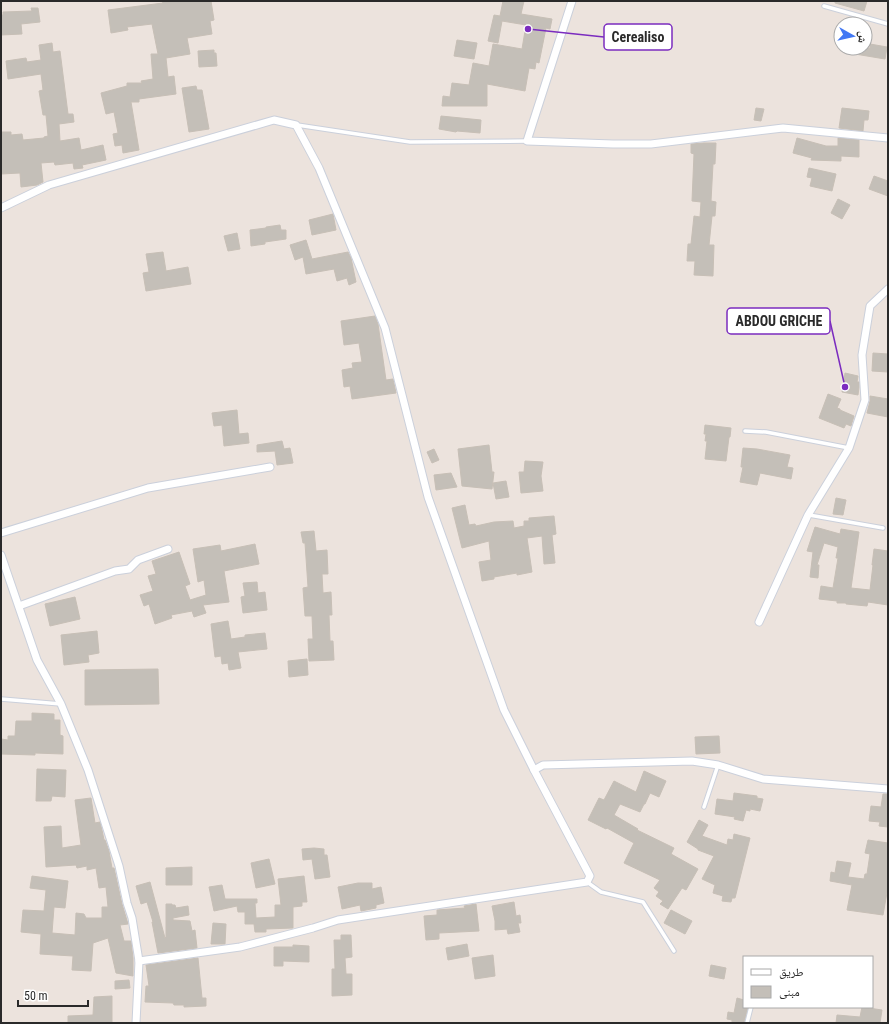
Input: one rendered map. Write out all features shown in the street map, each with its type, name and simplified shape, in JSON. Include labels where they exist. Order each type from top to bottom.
[{"type":"street","points":[[572,1],[527,141],[651,144],[783,128],[888,138]]},
{"type":"street","points":[[1,208],[49,185],[274,120],[296,125],[319,168],[385,328],[428,498],[504,710],[590,876],[587,882],[338,920],[240,947],[139,961]]},
{"type":"street","points":[[759,622],[808,515],[849,448],[865,400],[862,354],[870,306],[888,289]]},
{"type":"street","points":[[1,533],[148,488],[270,468]]},
{"type":"street","points":[[19,606],[115,571],[129,568],[138,560],[168,549]]},
{"type":"street","points":[[1,555],[2,563],[19,606],[37,660],[61,704],[88,770],[119,866],[127,904],[132,918],[139,961],[136,1023]]},
{"type":"street","points":[[534,770],[543,765],[692,761],[718,765],[763,779],[888,789]]},
{"type":"lane","points":[[824,6],[888,24]]},
{"type":"lane","points":[[296,125],[410,142],[527,141]]},
{"type":"lane","points":[[745,431],[766,432],[849,448]]},
{"type":"lane","points":[[808,515],[883,528]]},
{"type":"lane","points":[[1,699],[61,704]]},
{"type":"lane","points":[[704,807],[718,765]]},
{"type":"lane","points":[[587,882],[601,892],[643,902],[674,951]]},
{"type":"lane","points":[[747,1023],[751,1008]]},
{"type":"building","points":[[162,1],[211,1],[214,20],[210,21],[212,34],[187,38],[190,54],[166,58],[168,77],[174,76],[176,94],[139,99],[139,102],[131,102],[139,150],[123,153],[122,145],[115,146],[113,134],[118,133],[114,112],[106,114],[101,93],[127,86],[127,83],[142,83],[141,81],[153,79],[151,54],[158,54],[152,24],[127,27],[128,30],[111,33],[108,10],[163,3]]},
{"type":"building","points":[[503,1],[524,1],[521,14],[552,19],[550,29],[546,28],[539,63],[536,62],[535,69],[529,68],[525,91],[487,84],[487,106],[442,106],[443,96],[450,97],[452,83],[469,85],[473,63],[489,66],[493,44],[522,49],[526,25],[502,21],[498,43],[488,41],[494,15],[500,16]]},
{"type":"building","points":[[835,1],[867,1],[864,11],[835,3]]},
{"type":"building","points":[[31,8],[38,8],[40,22],[21,24],[22,34],[1,35],[1,15],[3,15],[3,12],[32,11]]},
{"type":"building","points":[[457,40],[477,43],[474,59],[454,56]]},
{"type":"building","points":[[52,43],[53,52],[60,51],[68,114],[73,114],[74,122],[59,124],[60,141],[79,138],[81,150],[103,145],[106,160],[82,165],[83,168],[74,169],[73,163],[55,165],[54,162],[41,163],[43,182],[37,185],[21,187],[20,173],[1,174],[1,132],[11,132],[11,135],[22,134],[23,140],[44,138],[48,136],[46,115],[43,115],[39,91],[43,90],[41,74],[8,79],[6,61],[26,58],[27,62],[41,60],[39,45]]},
{"type":"building","points":[[873,45],[887,47],[885,59],[867,56],[873,56]]},
{"type":"building","points":[[214,50],[214,53],[216,53],[217,66],[199,67],[198,51]]},
{"type":"building","points":[[196,86],[197,90],[202,90],[209,129],[189,132],[182,88]]},
{"type":"building","points":[[756,108],[764,109],[761,121],[754,120]]},
{"type":"building","points":[[842,108],[869,111],[868,120],[864,120],[863,131],[839,128]]},
{"type":"building","points":[[441,116],[481,120],[480,133],[456,132],[439,129]]},
{"type":"building","points":[[797,138],[826,146],[838,146],[838,138],[859,140],[859,157],[841,156],[841,161],[811,160],[812,158],[793,153]]},
{"type":"building","points":[[716,143],[711,201],[716,202],[715,216],[712,216],[709,245],[714,245],[713,276],[694,275],[695,261],[687,261],[688,244],[691,244],[694,216],[700,217],[701,202],[692,201],[694,154],[691,153],[691,144]]},
{"type":"building","points":[[809,168],[836,174],[832,191],[810,186],[812,178],[807,177]]},
{"type":"building","points":[[874,176],[888,181],[888,196],[869,189]]},
{"type":"building","points":[[838,199],[850,205],[842,219],[831,213]]},
{"type":"building","points":[[333,214],[336,230],[312,235],[309,220]]},
{"type":"building","points":[[280,225],[281,230],[286,230],[286,239],[251,246],[250,230]]},
{"type":"building","points":[[237,233],[240,249],[228,251],[224,236]]},
{"type":"building","points":[[306,240],[312,259],[348,252],[351,258],[356,282],[349,285],[347,278],[337,281],[334,269],[306,274],[303,257],[295,260],[290,245]]},
{"type":"building","points":[[163,252],[166,271],[188,267],[191,284],[146,291],[143,273],[149,272],[146,254]]},
{"type":"building","points":[[375,316],[378,324],[386,380],[393,379],[396,393],[352,399],[350,386],[344,387],[342,370],[353,368],[352,363],[362,362],[359,343],[344,345],[341,321]]},
{"type":"building","points":[[873,353],[888,354],[888,372],[872,371]]},
{"type":"building","points":[[845,373],[858,376],[858,395],[842,392]]},
{"type":"building","points":[[828,394],[841,399],[837,408],[854,416],[851,426],[846,424],[844,428],[819,418]]},
{"type":"building","points":[[870,396],[888,399],[888,417],[867,413]]},
{"type":"building","points":[[237,410],[239,434],[248,433],[249,443],[224,446],[222,425],[214,426],[212,413]]},
{"type":"building","points":[[705,425],[731,428],[726,461],[705,459],[707,441],[705,441],[706,434],[704,434]]},
{"type":"building","points":[[282,441],[284,449],[290,448],[293,463],[277,465],[275,451],[257,452],[257,445]]},
{"type":"building","points":[[489,445],[492,472],[494,472],[492,489],[462,486],[458,449]]},
{"type":"building","points":[[743,448],[790,455],[787,467],[793,468],[791,479],[760,473],[757,485],[740,482],[743,467],[741,467]]},
{"type":"building","points":[[434,449],[439,460],[432,463],[427,452]]},
{"type":"building","points":[[525,461],[543,462],[541,476],[543,491],[521,493],[519,472],[524,472]]},
{"type":"building","points":[[451,473],[457,487],[436,490],[434,475]]},
{"type":"building","points":[[506,481],[509,497],[496,499],[493,483]]},
{"type":"building","points":[[836,498],[846,500],[843,515],[833,514]]},
{"type":"building","points":[[465,505],[469,525],[475,524],[476,526],[494,522],[513,521],[514,528],[524,526],[524,521],[529,521],[529,518],[554,516],[556,534],[552,535],[555,563],[544,564],[542,536],[527,538],[532,572],[494,577],[494,579],[482,581],[479,562],[491,560],[489,541],[462,548],[452,508]]},
{"type":"building","points":[[815,527],[840,534],[841,529],[859,532],[851,588],[870,590],[874,549],[888,551],[888,605],[868,602],[867,606],[837,603],[837,601],[819,599],[821,586],[833,588],[838,558],[836,558],[838,547],[824,543],[817,565],[819,565],[818,578],[810,577],[813,552],[807,551]]},
{"type":"building","points":[[314,531],[316,551],[327,550],[328,574],[322,574],[323,593],[331,592],[332,615],[329,615],[330,641],[333,641],[334,660],[309,661],[308,639],[313,639],[312,616],[305,616],[303,588],[308,587],[305,543],[303,543],[301,532]]},
{"type":"building","points":[[255,544],[259,564],[224,571],[229,602],[203,605],[206,613],[194,617],[192,611],[171,615],[172,618],[155,624],[149,604],[144,606],[140,595],[153,591],[148,576],[156,574],[152,561],[179,552],[190,584],[185,586],[190,600],[206,595],[204,580],[198,582],[193,549],[220,545],[221,551]]},
{"type":"building","points":[[257,582],[258,593],[265,592],[267,610],[243,613],[241,597],[245,596],[243,583]]},
{"type":"building","points":[[75,597],[80,619],[50,626],[45,604]]},
{"type":"building","points":[[228,621],[231,639],[245,637],[245,635],[265,633],[267,649],[238,652],[241,668],[229,670],[228,663],[222,664],[221,656],[215,657],[211,624]]},
{"type":"building","points":[[97,631],[99,653],[88,655],[89,662],[64,665],[61,635]]},
{"type":"building","points":[[307,659],[308,675],[289,677],[288,661]]},
{"type":"building","points":[[158,669],[159,704],[85,705],[85,670]]},
{"type":"building","points":[[32,713],[54,714],[54,720],[60,720],[60,735],[63,736],[63,754],[1,754],[1,739],[8,740],[8,736],[15,736],[16,721],[32,721]]},
{"type":"building","points":[[719,736],[720,753],[696,754],[695,737]]},
{"type":"building","points":[[37,769],[66,770],[65,797],[52,796],[51,801],[36,801]]},
{"type":"building","points":[[644,771],[666,781],[659,797],[650,793],[640,812],[620,804],[614,815],[638,829],[637,830],[674,848],[671,854],[698,869],[686,890],[682,888],[668,909],[660,904],[663,901],[656,896],[659,892],[654,888],[660,880],[624,863],[634,843],[607,828],[606,829],[588,820],[599,798],[604,800],[614,781],[636,792]]},
{"type":"building","points":[[734,793],[757,796],[757,798],[763,799],[760,811],[750,809],[750,811],[746,810],[743,821],[734,819],[735,817],[715,814],[717,799],[733,801]]},
{"type":"building","points":[[883,794],[888,794],[888,827],[879,826],[880,822],[869,821],[871,806],[881,807]]},
{"type":"building","points":[[91,798],[95,823],[100,822],[104,840],[109,851],[112,868],[114,868],[128,924],[120,925],[124,941],[131,941],[133,976],[116,973],[108,938],[93,943],[91,971],[72,970],[73,956],[40,954],[41,934],[21,932],[23,910],[44,911],[46,890],[30,888],[32,876],[68,881],[65,908],[54,907],[52,933],[75,935],[76,913],[84,914],[86,918],[102,918],[102,907],[108,907],[106,887],[99,888],[96,868],[87,870],[87,866],[77,868],[76,865],[46,867],[44,827],[61,826],[62,848],[81,845],[75,800]]},
{"type":"building","points":[[699,820],[708,825],[702,836],[727,845],[728,839],[733,840],[734,834],[750,838],[735,898],[732,898],[731,902],[722,901],[723,896],[713,893],[715,885],[702,879],[714,856],[698,850],[687,842]]},
{"type":"building","points":[[868,840],[888,843],[888,887],[883,915],[847,910],[852,885],[830,881],[831,872],[835,873],[837,861],[851,863],[848,877],[864,879],[865,874],[867,874],[870,854],[865,853]]},
{"type":"building","points":[[302,849],[324,849],[324,855],[327,855],[330,877],[315,879],[312,859],[303,860]]},
{"type":"building","points":[[269,859],[275,884],[256,888],[251,863]]},
{"type":"building","points":[[192,867],[192,885],[166,885],[166,868]]},
{"type":"building","points":[[304,876],[307,902],[302,902],[302,906],[293,907],[293,928],[266,929],[266,932],[255,932],[254,924],[245,924],[245,912],[238,912],[237,906],[214,911],[209,887],[222,885],[225,899],[257,899],[257,903],[255,903],[256,918],[275,917],[275,905],[281,905],[278,879]]},
{"type":"building","points":[[150,882],[165,938],[166,904],[175,905],[176,908],[188,906],[189,915],[173,918],[173,920],[190,921],[192,931],[195,930],[197,948],[158,953],[153,922],[147,902],[141,904],[136,886]]},
{"type":"building","points":[[358,883],[372,883],[372,889],[381,887],[384,903],[376,905],[376,908],[361,911],[360,905],[342,909],[338,887]]},
{"type":"building","points":[[514,902],[516,916],[520,915],[521,923],[518,923],[520,932],[508,934],[507,929],[495,930],[492,906]]},
{"type":"building","points":[[476,904],[479,931],[439,933],[439,939],[426,940],[424,916],[437,915],[437,910],[465,908],[464,906]]},
{"type":"building","points":[[671,910],[692,921],[685,934],[664,923]]},
{"type":"building","points":[[213,923],[226,924],[225,944],[211,944]]},
{"type":"building","points":[[341,935],[351,935],[352,957],[345,958],[346,974],[352,974],[352,995],[332,996],[332,969],[335,969],[334,940],[341,940]]},
{"type":"building","points":[[467,944],[469,956],[448,960],[446,948]]},
{"type":"building","points":[[293,945],[309,946],[309,962],[283,961],[283,966],[274,966],[274,947],[293,947]]},
{"type":"building","points":[[493,955],[495,976],[475,979],[472,958]]},
{"type":"building","points":[[198,958],[202,998],[206,998],[206,1006],[184,1007],[184,1005],[174,1005],[173,1003],[145,1002],[146,986],[149,986],[146,965]]},
{"type":"building","points":[[711,965],[726,968],[724,979],[709,976]]},
{"type":"building","points":[[129,980],[130,988],[115,989],[115,981]]},
{"type":"building","points":[[112,996],[112,1023],[68,1023],[68,1016],[93,1015],[94,997]]},
{"type":"building","points":[[737,998],[743,1000],[743,1008],[748,1008],[744,1023],[732,1023],[732,1020],[727,1019],[728,1012],[734,1013]]},
{"type":"building","points":[[862,1008],[882,1010],[880,1023],[836,1023],[837,1015],[860,1017]]},
{"type":"place","name":"Cerealiso","points":[[528,29]]},
{"type":"place","name":"ABDOU GRICHE","points":[[845,387]]}]
